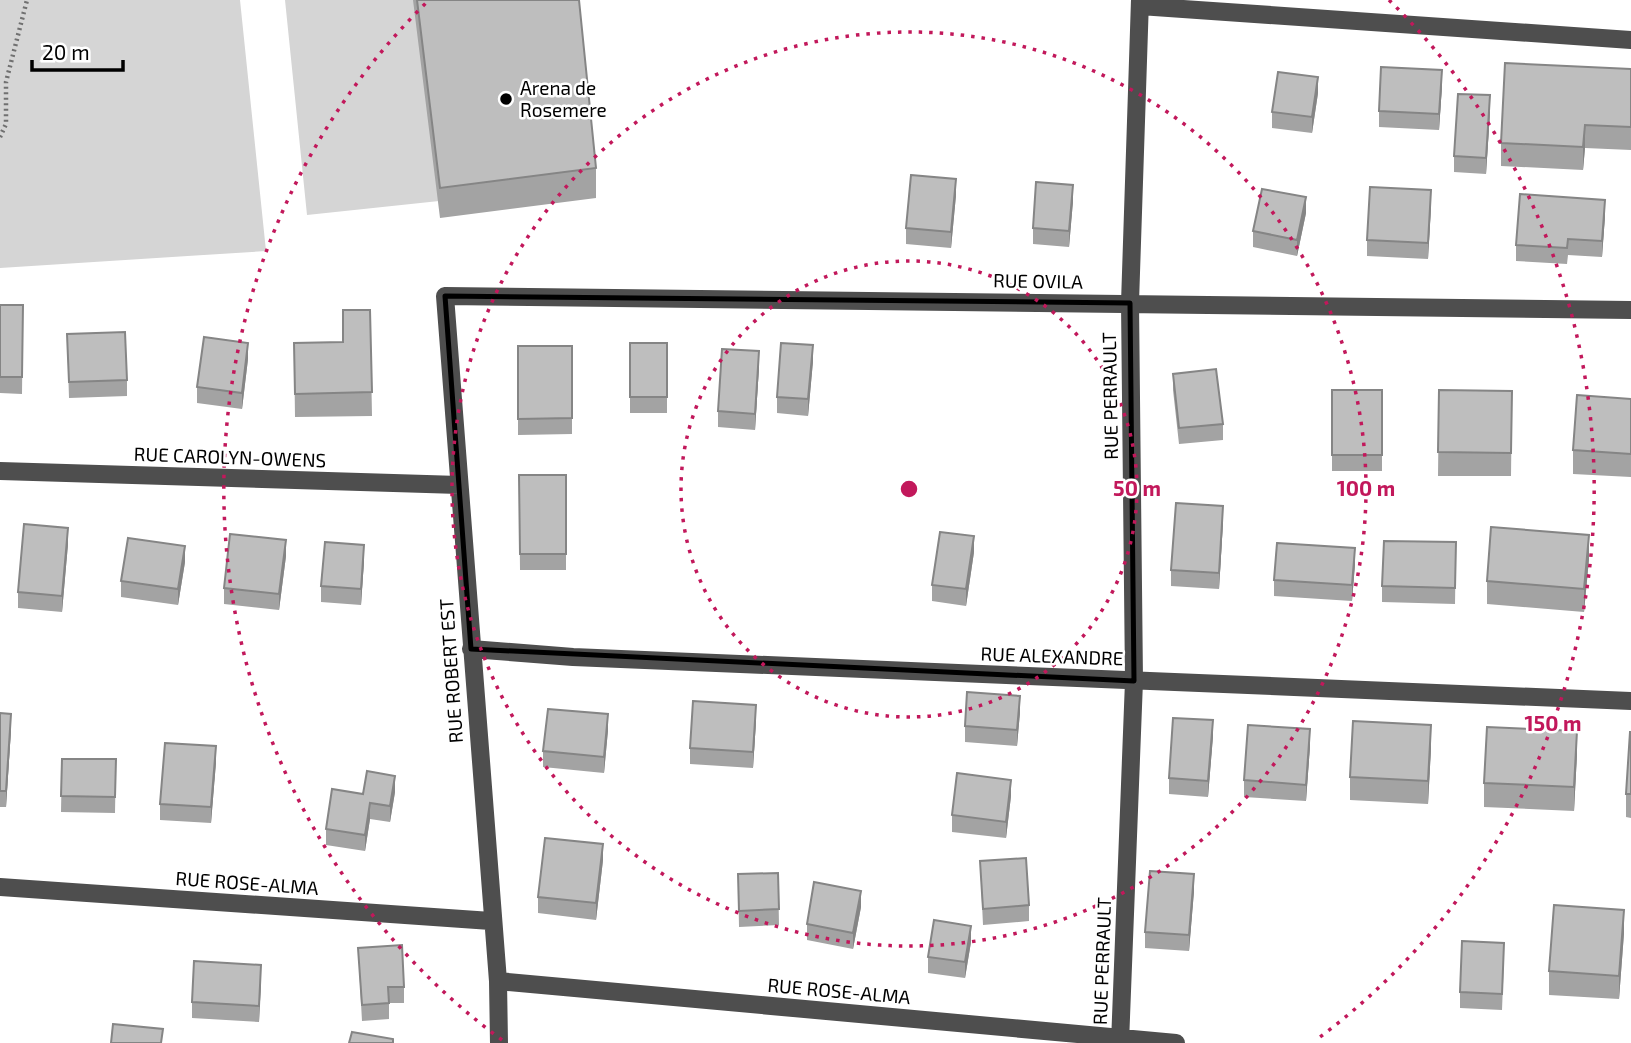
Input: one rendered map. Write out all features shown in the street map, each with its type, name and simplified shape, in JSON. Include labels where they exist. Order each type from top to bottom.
[{"type":"street","points":[[1140,3],[1631,40]]},
{"type":"street","name":"RUE PERRAULT","points":[[1120,1040],[1134,681],[1130,303],[1140,3]]},
{"type":"street","name":"RUE OVILA","points":[[445,296],[1631,310]]},
{"type":"street","name":"RUE ROBERT EST","points":[[445,296],[491,921],[498,981],[499,1043]]},
{"type":"street","name":"RUE CAROLYN-OWENS","points":[[0,471],[459,485]]},
{"type":"street","name":"RUE ALEXANDRE","points":[[471,649],[586,657],[1631,701]]},
{"type":"street","name":"RUE ROSE-ALMA","points":[[0,887],[491,921]]},
{"type":"street","name":"RUE ROSE-ALMA","points":[[498,981],[1120,1040],[1176,1043]]},
{"type":"path","points":[[0,136],[6,124],[6,82],[27,0]]},
{"type":"highlighted area","points":[[445,296],[1130,303],[1134,681],[471,649]]},
{"type":"shaded area","points":[[0,0],[240,0],[266,251],[0,268]]},
{"type":"shaded area","points":[[285,0],[438,0],[458,199],[307,215]]},
{"type":"building","name":"Arena de Rosemere","points":[[417,0],[579,0],[596,168],[440,188]]},
{"type":"building","points":[[1505,63],[1631,69],[1631,127],[1585,125],[1583,147],[1501,143]]},
{"type":"building","points":[[1381,67],[1442,70],[1439,114],[1379,111]]},
{"type":"building","points":[[1278,72],[1318,77],[1312,117],[1272,112]]},
{"type":"building","points":[[1458,94],[1490,95],[1486,158],[1454,156]]},
{"type":"building","points":[[911,175],[956,179],[951,232],[906,228]]},
{"type":"building","points":[[1036,182],[1073,185],[1069,231],[1033,228]]},
{"type":"building","points":[[1370,187],[1431,190],[1428,243],[1367,240]]},
{"type":"building","points":[[1262,189],[1306,197],[1297,240],[1253,231]]},
{"type":"building","points":[[1520,194],[1605,200],[1602,241],[1568,239],[1567,248],[1516,245]]},
{"type":"building","points":[[0,305],[23,305],[22,377],[0,377]]},
{"type":"building","points":[[343,310],[370,310],[372,392],[295,394],[294,343],[343,342]]},
{"type":"building","points":[[125,332],[127,380],[69,382],[67,334]]},
{"type":"building","points":[[204,337],[248,343],[242,393],[197,387]]},
{"type":"building","points":[[630,343],[667,343],[667,397],[630,397]]},
{"type":"building","points":[[781,343],[813,345],[808,399],[777,397]]},
{"type":"building","points":[[518,346],[572,346],[572,418],[518,419]]},
{"type":"building","points":[[722,349],[759,351],[755,414],[718,411]]},
{"type":"building","points":[[1216,369],[1223,424],[1179,428],[1173,374]]},
{"type":"building","points":[[1332,390],[1382,390],[1382,455],[1332,455]]},
{"type":"building","points":[[1439,390],[1512,391],[1511,453],[1438,452]]},
{"type":"building","points":[[1577,395],[1631,399],[1631,454],[1573,450]]},
{"type":"building","points":[[519,475],[566,475],[566,554],[520,554]]},
{"type":"building","points":[[1176,503],[1223,506],[1219,573],[1171,570]]},
{"type":"building","points":[[24,524],[68,528],[62,596],[18,592]]},
{"type":"building","points":[[1491,527],[1589,535],[1584,589],[1487,581]]},
{"type":"building","points":[[940,532],[974,536],[966,589],[932,585]]},
{"type":"building","points":[[230,534],[286,540],[279,594],[224,588]]},
{"type":"building","points":[[128,538],[185,546],[178,589],[121,581]]},
{"type":"building","points":[[1384,541],[1456,542],[1455,588],[1382,586]]},
{"type":"building","points":[[325,542],[364,545],[361,589],[321,586]]},
{"type":"building","points":[[1277,543],[1355,548],[1352,585],[1274,580]]},
{"type":"building","points":[[967,692],[1020,696],[1017,730],[965,726]]},
{"type":"building","points":[[693,701],[756,705],[753,752],[690,748]]},
{"type":"building","points":[[548,709],[608,714],[604,757],[543,751]]},
{"type":"building","points":[[0,713],[11,714],[6,791],[0,791]]},
{"type":"building","points":[[1173,718],[1213,720],[1208,781],[1169,778]]},
{"type":"building","points":[[1353,721],[1431,725],[1428,781],[1350,777]]},
{"type":"building","points":[[1248,725],[1310,729],[1306,785],[1244,780]]},
{"type":"building","points":[[1487,727],[1577,731],[1574,787],[1484,783]]},
{"type":"building","points":[[1630,732],[1631,794],[1626,794]]},
{"type":"building","points":[[165,743],[216,746],[211,807],[160,804]]},
{"type":"building","points":[[62,759],[116,759],[115,797],[61,796]]},
{"type":"building","points":[[367,771],[395,776],[390,806],[370,803],[365,835],[326,829],[332,789],[363,794]]},
{"type":"building","points":[[957,773],[1011,780],[1006,822],[952,815]]},
{"type":"building","points":[[545,838],[603,844],[596,903],[538,897]]},
{"type":"building","points":[[1026,858],[1029,905],[983,909],[980,861]]},
{"type":"building","points":[[1150,871],[1194,874],[1189,935],[1145,932]]},
{"type":"building","points":[[778,873],[779,909],[739,911],[738,874]]},
{"type":"building","points":[[814,882],[861,891],[853,933],[807,924]]},
{"type":"building","points":[[1554,905],[1624,910],[1619,976],[1549,971]]},
{"type":"building","points":[[934,920],[971,926],[965,962],[928,957]]},
{"type":"building","points":[[1462,941],[1504,943],[1502,994],[1460,992]]},
{"type":"building","points":[[402,945],[404,987],[388,987],[389,1003],[362,1005],[358,948]]},
{"type":"building","points":[[194,961],[261,965],[259,1006],[192,1002]]},
{"type":"building","points":[[113,1024],[163,1029],[161,1043],[111,1043]]},
{"type":"building","points":[[352,1032],[393,1039],[393,1043],[349,1043]]},
{"type":"place","name":"Arena de Rosemere","points":[[506,99]]}]
